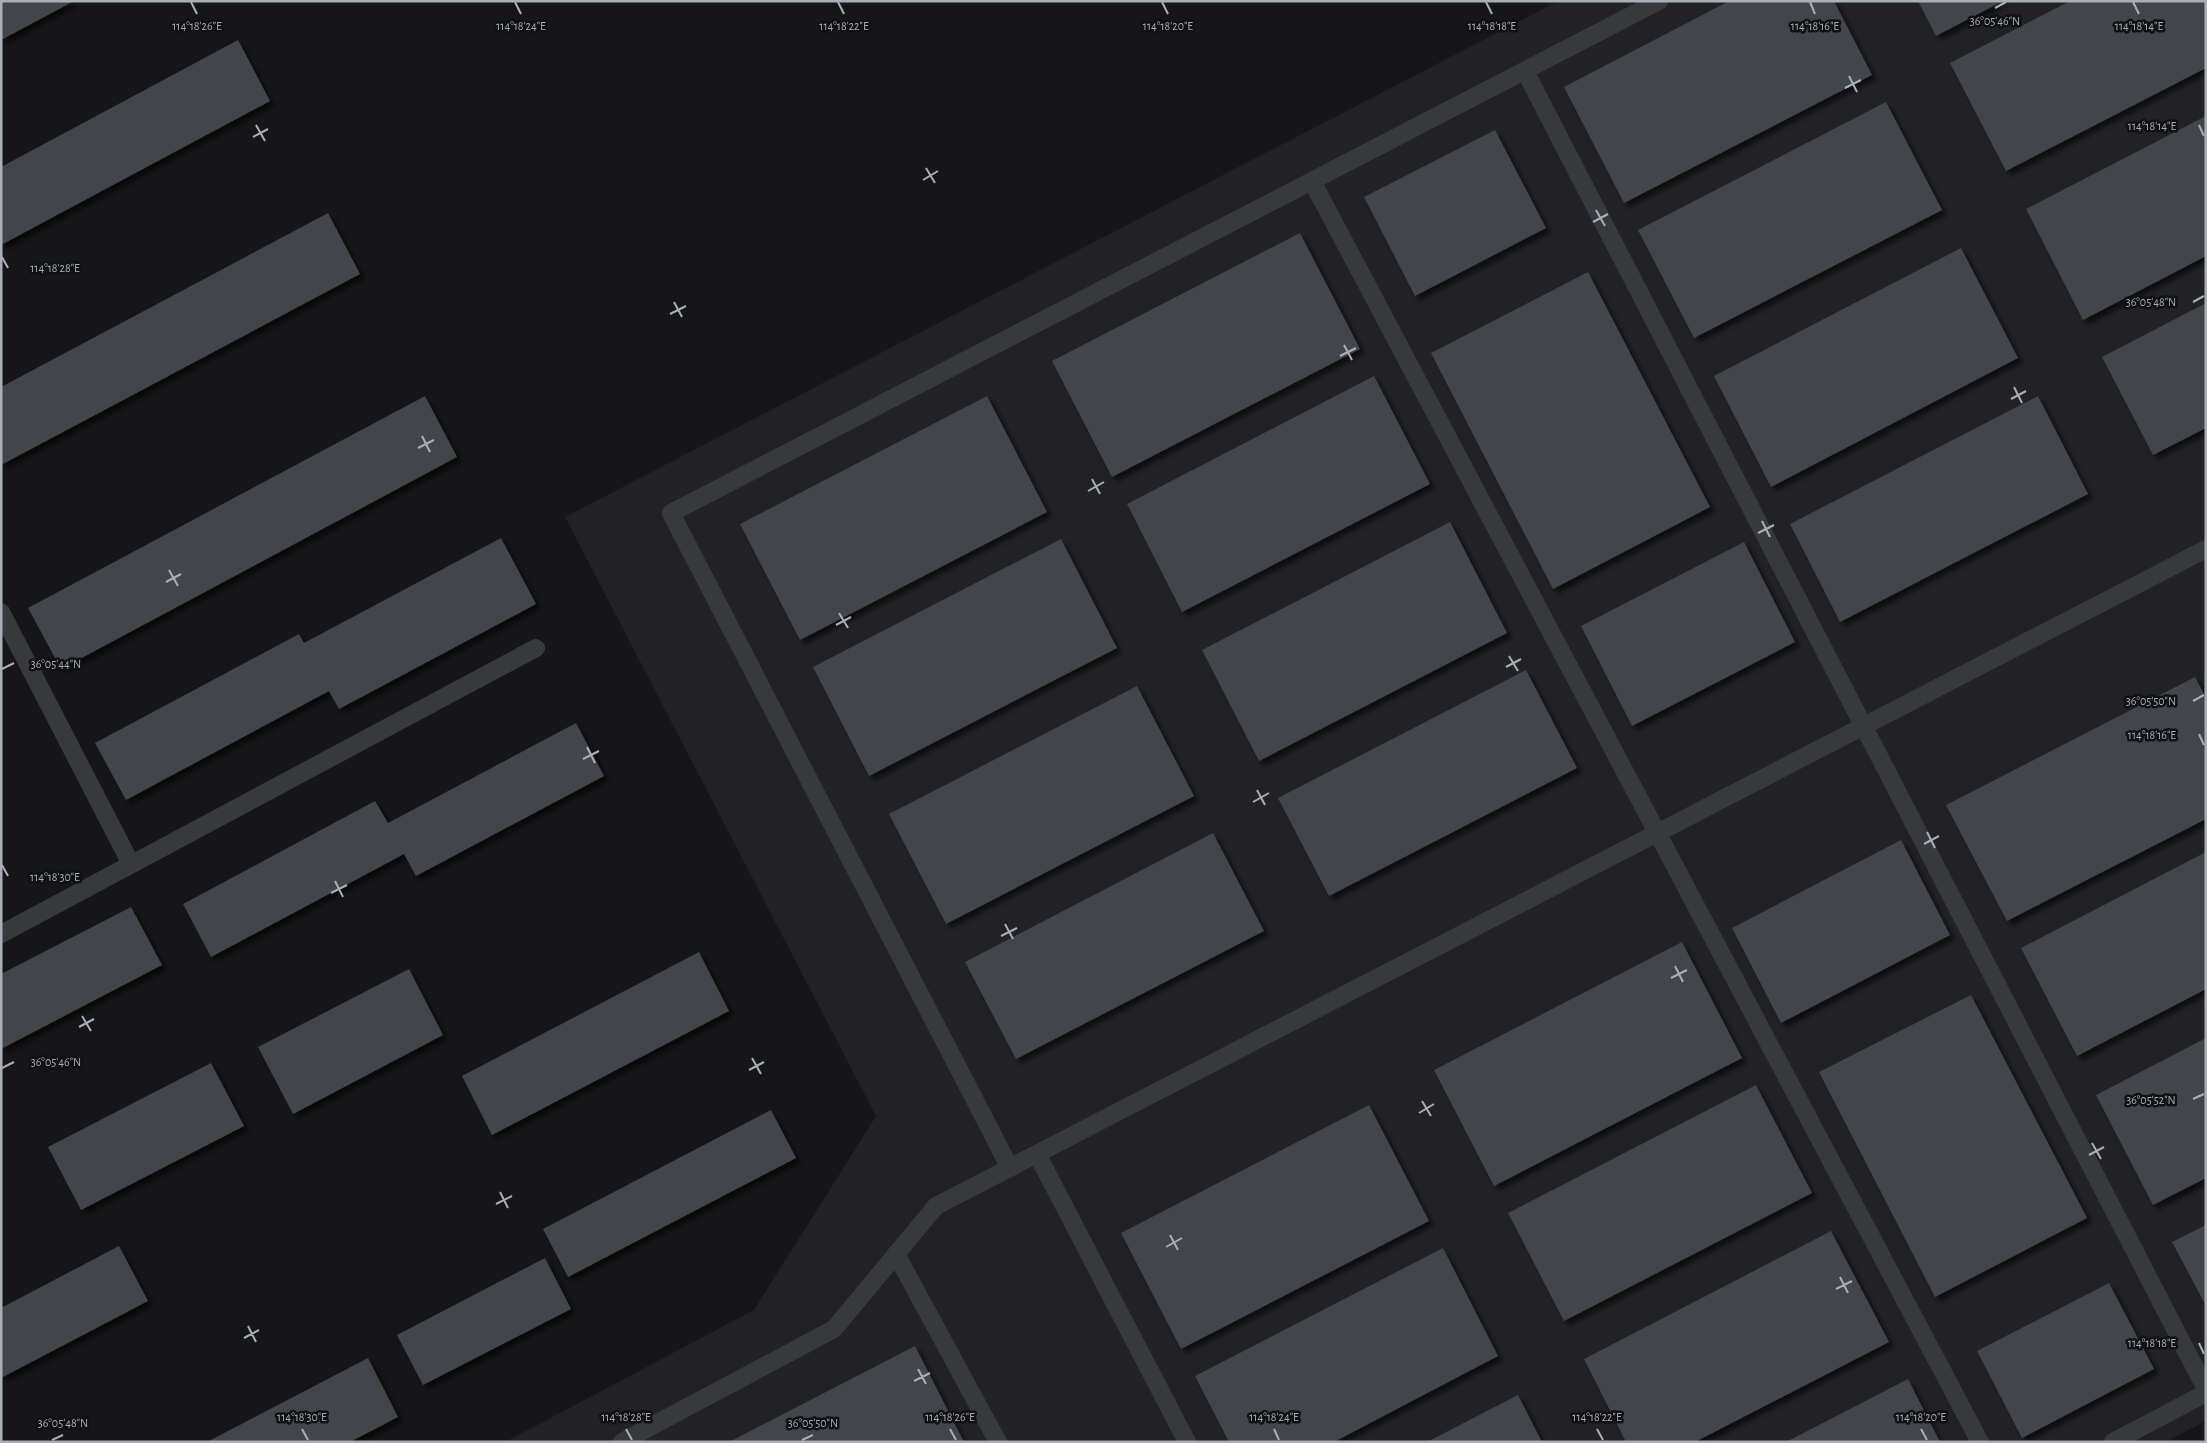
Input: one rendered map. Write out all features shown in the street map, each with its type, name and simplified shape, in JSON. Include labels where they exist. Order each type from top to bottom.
[{"type":"lane","points":[[1010,1168],[671,513],[1659,1]]},
{"type":"lane","points":[[1525,71],[2206,1389]]},
{"type":"lane","points":[[1312,181],[1980,1442]]},
{"type":"lane","points":[[622,1442],[834,1329],[936,1206],[2206,549]]},
{"type":"lane","points":[[1,612],[131,864]]},
{"type":"lane","points":[[1,934],[536,648]]},
{"type":"lane","points":[[1037,1154],[1187,1442]]},
{"type":"lane","points":[[896,1254],[998,1442]]},
{"type":"lane","points":[[2113,1442],[2206,1393]]},
{"type":"shaded area","points":[[1558,1],[2206,1],[2206,1421],[2165,1442],[505,1442],[754,1310],[876,1116],[565,517]]},
{"type":"building","points":[[1,1],[74,1],[1,40]]},
{"type":"building","points":[[1729,1],[1834,1],[1872,75],[1624,203],[1564,87]]},
{"type":"building","points":[[1918,1],[2003,1],[1936,36]]},
{"type":"building","points":[[2070,1],[2206,1],[2206,68],[2006,171],[1950,63]]},
{"type":"building","points":[[238,40],[270,101],[1,245],[1,167]]},
{"type":"building","points":[[1886,102],[1942,210],[1694,338],[1638,230]]},
{"type":"building","points":[[2206,116],[2206,256],[2083,320],[2026,209]]},
{"type":"building","points":[[1495,130],[1546,228],[1415,296],[1364,197]]},
{"type":"building","points":[[328,213],[360,274],[1,465],[1,387]]},
{"type":"building","points":[[1300,233],[1360,349],[1112,477],[1052,361]]},
{"type":"building","points":[[1961,248],[2018,358],[1771,487],[1714,376]]},
{"type":"building","points":[[1588,272],[1710,507],[1553,589],[1431,353]]},
{"type":"building","points":[[2206,303],[2206,428],[2153,455],[2102,357]]},
{"type":"building","points":[[1374,376],[1430,484],[1182,612],[1127,504]]},
{"type":"building","points":[[425,396],[457,457],[61,669],[28,608]]},
{"type":"building","points":[[987,396],[1047,512],[800,640],[740,524]]},
{"type":"building","points":[[2038,396],[2088,494],[1840,622],[1790,524]]},
{"type":"building","points":[[1450,522],[1507,633],[1259,761],[1202,650]]},
{"type":"building","points":[[501,538],[536,604],[339,709],[329,691],[126,800],[95,743],[299,634],[304,643]]},
{"type":"building","points":[[1061,539],[1117,648],[869,776],[813,667]]},
{"type":"building","points":[[1744,542],[1795,642],[1632,726],[1581,626]]},
{"type":"building","points":[[1526,670],[1577,768],[1329,896],[1278,798]]},
{"type":"building","points":[[2195,677],[2206,698],[2206,819],[2007,921],[1946,805]]},
{"type":"building","points":[[1137,686],[1194,796],[946,924],[889,814]]},
{"type":"building","points":[[576,723],[604,776],[416,876],[404,854],[211,957],[183,904],[375,801],[388,823]]},
{"type":"building","points":[[1213,833],[1264,931],[1016,1059],[965,962]]},
{"type":"building","points":[[1901,840],[1950,935],[1781,1023],[1732,928]]},
{"type":"building","points":[[2206,852],[2206,989],[2077,1056],[2021,948]]},
{"type":"building","points":[[131,907],[162,965],[1,1049],[1,974]]},
{"type":"building","points":[[1682,942],[1742,1058],[1494,1186],[1434,1070]]},
{"type":"building","points":[[699,952],[729,1011],[492,1135],[462,1076]]},
{"type":"building","points":[[409,969],[443,1035],[293,1114],[258,1047]]},
{"type":"building","points":[[1971,995],[2087,1218],[1935,1297],[1819,1072]]},
{"type":"building","points":[[2206,1038],[2206,1178],[2153,1205],[2096,1095]]},
{"type":"building","points":[[211,1063],[244,1126],[81,1210],[48,1147]]},
{"type":"building","points":[[1756,1085],[1812,1193],[1564,1321],[1508,1213]]},
{"type":"building","points":[[1369,1105],[1429,1221],[1181,1349],[1121,1233]]},
{"type":"building","points":[[771,1110],[796,1158],[568,1277],[543,1229]]},
{"type":"building","points":[[2206,1225],[2206,1306],[2172,1242]]},
{"type":"building","points":[[1831,1231],[1889,1342],[1695,1442],[1626,1442],[1584,1359]]},
{"type":"building","points":[[119,1246],[148,1301],[1,1378],[1,1308]]},
{"type":"building","points":[[1443,1248],[1498,1356],[1334,1442],[1229,1442],[1195,1376]]},
{"type":"building","points":[[545,1258],[571,1309],[423,1385],[397,1335]]},
{"type":"building","points":[[2109,1283],[2154,1369],[2022,1438],[1977,1351]]},
{"type":"building","points":[[915,1346],[964,1442],[729,1442]]},
{"type":"building","points":[[368,1358],[398,1417],[350,1442],[207,1442]]},
{"type":"building","points":[[1908,1379],[1940,1442],[1786,1442]]},
{"type":"building","points":[[1518,1395],[1542,1442],[1427,1442]]}]
